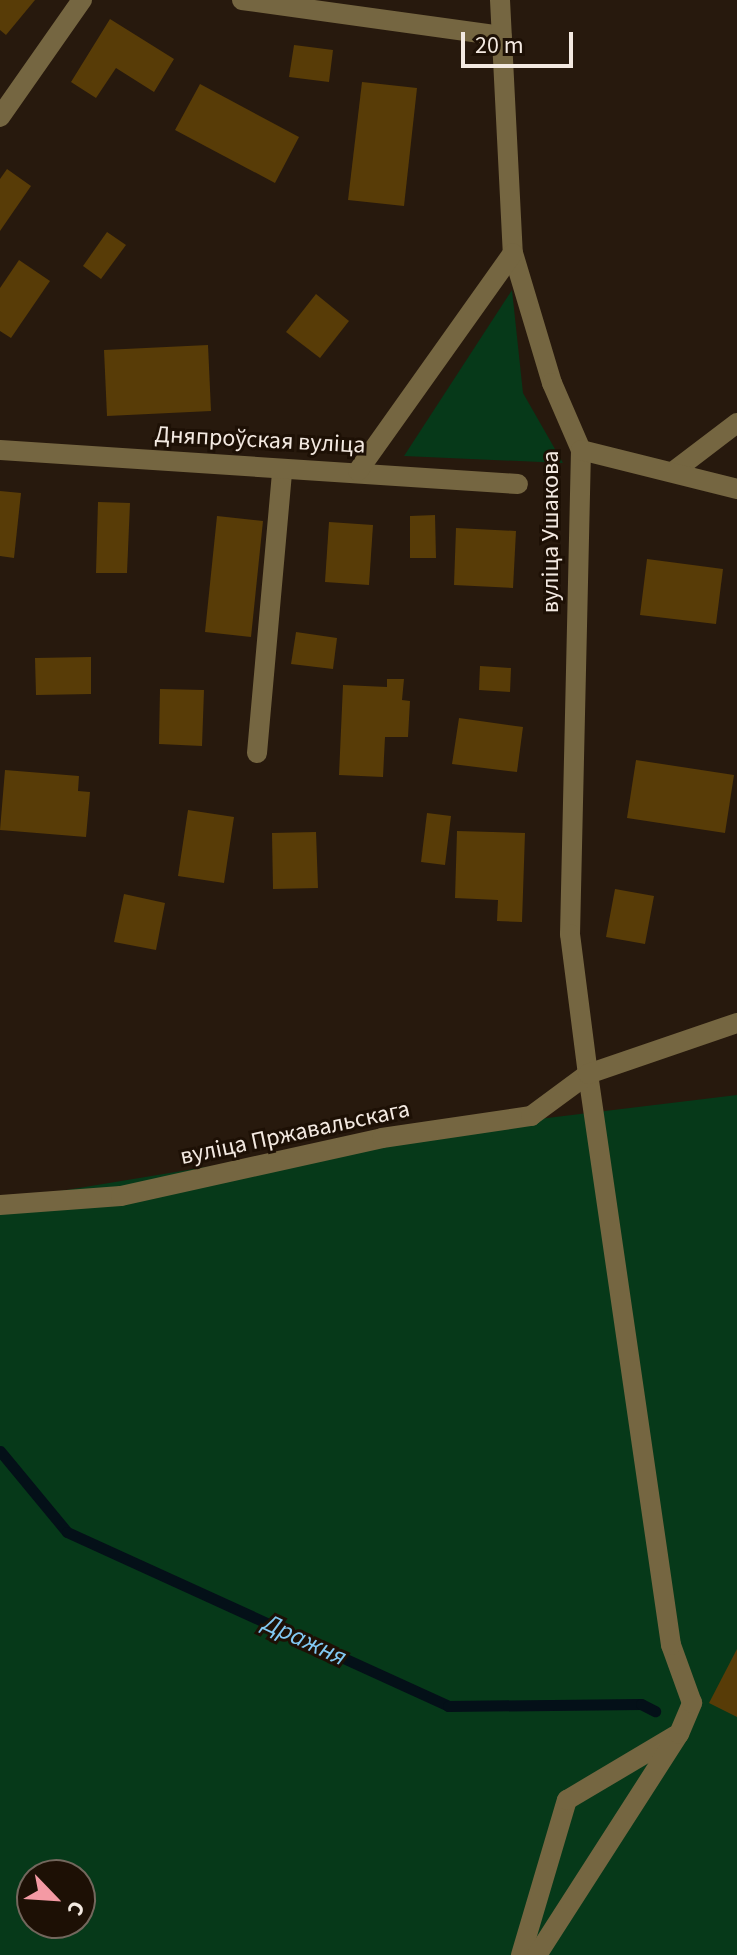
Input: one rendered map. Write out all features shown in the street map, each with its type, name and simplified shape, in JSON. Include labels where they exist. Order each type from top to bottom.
[{"type":"street","points":[[0,117],[82,0]]},
{"type":"street","points":[[242,0],[502,36]]},
{"type":"street","name":"вуліца Ушакова","points":[[500,0],[513,253],[552,383],[581,450],[570,934],[671,1645],[692,1703],[679,1734],[537,1955]]},
{"type":"street","points":[[358,471],[513,253]]},
{"type":"street","points":[[674,471],[737,423]]},
{"type":"street","name":"Дняпроўская вуліца","points":[[0,450],[282,471],[358,471],[518,484]]},
{"type":"street","points":[[581,450],[737,489]]},
{"type":"street","points":[[257,753],[282,471]]},
{"type":"street","name":"вуліца Пржавальскага","points":[[0,1205],[121,1196],[382,1138],[531,1116],[588,1074],[737,1023]]},
{"type":"street","points":[[521,1955],[567,1800],[679,1734]]},
{"type":"green space","points":[[512,290],[523,393],[563,463],[404,456]]},
{"type":"green space","points":[[737,1095],[737,1955],[0,1955],[0,1201],[382,1138]]},
{"type":"building","points":[[0,0],[35,0],[6,35],[0,30]]},
{"type":"building","points":[[110,19],[174,59],[154,92],[116,68],[96,98],[71,82]]},
{"type":"building","points":[[294,45],[333,50],[329,82],[289,77]]},
{"type":"building","points":[[362,82],[417,88],[404,206],[348,200]]},
{"type":"building","points":[[200,84],[299,137],[275,183],[175,130]]},
{"type":"building","points":[[7,169],[31,186],[0,231],[0,179]]},
{"type":"building","points":[[107,232],[126,245],[101,279],[83,266]]},
{"type":"building","points":[[19,260],[50,281],[11,338],[0,331],[0,288]]},
{"type":"building","points":[[316,294],[349,321],[320,358],[286,332]]},
{"type":"building","points":[[208,345],[211,411],[107,416],[104,350]]},
{"type":"building","points":[[0,491],[21,493],[14,558],[0,556]]},
{"type":"building","points":[[98,502],[130,503],[127,573],[96,573]]},
{"type":"building","points":[[435,515],[436,558],[410,558],[410,516]]},
{"type":"building","points":[[217,516],[263,521],[251,637],[205,632]]},
{"type":"building","points":[[329,522],[373,525],[369,585],[325,582]]},
{"type":"building","points":[[456,528],[516,531],[513,588],[454,585]]},
{"type":"building","points":[[647,559],[723,569],[716,624],[640,615]]},
{"type":"building","points":[[296,632],[337,638],[333,669],[291,664]]},
{"type":"building","points":[[91,657],[91,694],[36,695],[35,658]]},
{"type":"building","points":[[480,666],[511,668],[510,692],[479,690]]},
{"type":"building","points":[[387,679],[404,679],[402,700],[410,701],[408,737],[385,737],[383,777],[339,775],[343,685],[387,687]]},
{"type":"building","points":[[160,689],[204,690],[202,746],[159,744]]},
{"type":"building","points":[[459,718],[523,727],[517,772],[452,764]]},
{"type":"building","points":[[636,760],[734,775],[725,833],[627,818]]},
{"type":"building","points":[[5,770],[79,776],[78,791],[90,792],[86,837],[0,830]]},
{"type":"building","points":[[188,810],[234,817],[224,883],[178,876]]},
{"type":"building","points":[[427,813],[451,816],[445,865],[421,862]]},
{"type":"building","points":[[457,831],[525,833],[522,922],[497,921],[498,900],[455,898]]},
{"type":"building","points":[[316,832],[318,888],[273,889],[272,833]]},
{"type":"building","points":[[615,889],[654,896],[645,944],[606,937]]},
{"type":"building","points":[[124,894],[165,903],[156,950],[114,942]]},
{"type":"building","points":[[737,1649],[737,1717],[709,1703]]},
{"type":"waterway","name":"Дражня","points":[[0,1451],[67,1532],[448,1706],[641,1704],[655,1711]]}]
